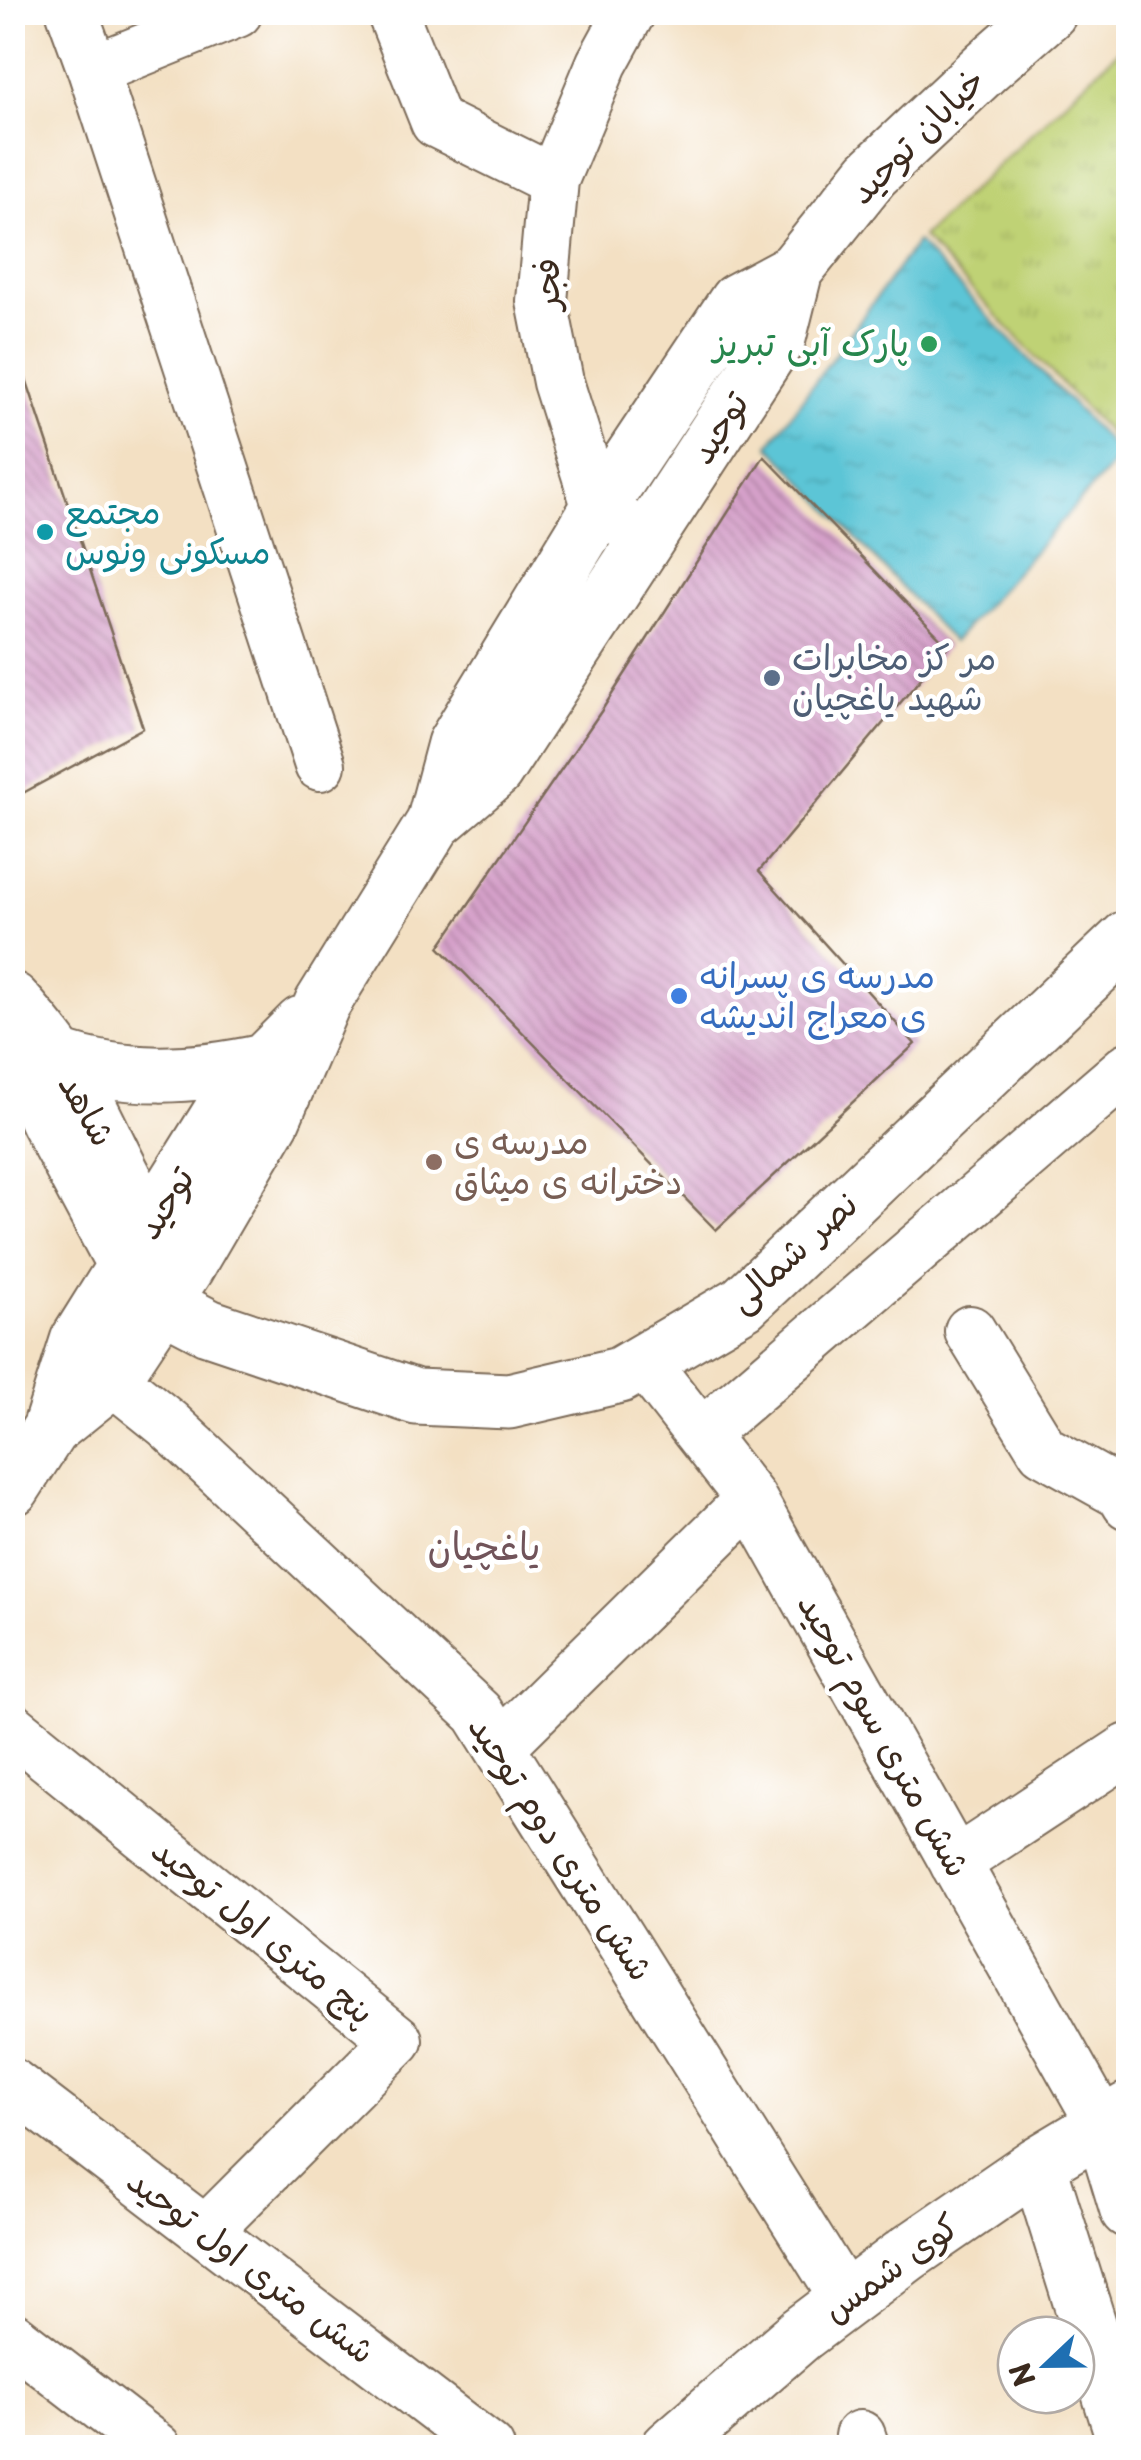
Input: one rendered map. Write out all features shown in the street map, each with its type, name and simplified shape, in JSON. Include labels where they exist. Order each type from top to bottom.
[{"type":"main road","name":"خیابان توحید","points":[[795,270],[872,174],[1049,12]]},
{"type":"main road","name":"توحید","points":[[434,824],[455,744],[598,509],[737,301],[795,270]]},
{"type":"main road","name":"توحید","points":[[50,1429],[112,1379],[166,1278],[272,1120],[322,1004],[434,824],[495,771],[778,338],[795,270]]},
{"type":"main road","name":"نصر شمالی","points":[[166,1278],[416,1397],[509,1400],[620,1375],[743,1303],[1128,938]]},
{"type":"main road","name":"شاهد","points":[[12,1000],[35,1049],[79,1089],[166,1278]]},
{"type":"main road","name":"توحید","points":[[12,1488],[50,1429],[78,1341],[166,1278],[233,1093],[322,1004]]},
{"type":"main road","points":[[35,1049],[87,1068],[121,1073],[217,1072],[264,1062]]},
{"type":"main road","points":[[1115,2117],[1128,2210]]},
{"type":"main road","name":"کوی شمس","points":[[694,2438],[801,2334],[1038,2164],[1115,2117]]},
{"type":"main road","points":[[1038,2164],[1127,2448]]},
{"type":"street","points":[[72,12],[320,765]]},
{"type":"street","points":[[94,70],[236,12]]},
{"type":"street","points":[[392,12],[436,122],[553,180]]},
{"type":"street","name":"فجر","points":[[598,509],[558,382],[542,300],[553,180],[602,63],[630,12]]},
{"type":"street","points":[[598,509],[646,537]]},
{"type":"street","points":[[701,1435],[1128,1068]]},
{"type":"street","points":[[970,1331],[1043,1450],[1122,1494],[1128,1504]]},
{"type":"street","name":"شش متری سوم توحید","points":[[644,1361],[751,1499],[955,1863],[1115,2117]]},
{"type":"street","name":"شش متری دوم توحید","points":[[112,1379],[168,1424],[464,1700],[501,1745],[846,2300]]},
{"type":"street","points":[[501,1745],[751,1499]]},
{"type":"street","name":"پنج متری اول توحید","points":[[12,1728],[397,2040],[206,2231]]},
{"type":"street","points":[[955,1863],[1128,1749]]},
{"type":"street","name":"شش متری اول توحید","points":[[12,2084],[489,2448]]},
{"type":"street","points":[[12,2336],[156,2448]]},
{"type":"green space","points":[[1128,42],[1128,453],[922,237]]},
{"type":"water","name":"پارک آبی تبریز","points":[[917,242],[1121,455],[953,642],[769,445]]},
{"type":"building","name":"مجتمع مسکونی ونوس","points":[[12,337],[143,728],[12,799]]},
{"type":"building","name":"مدرسه ی پسرانه ی معراج اندیشه","points":[[764,456],[948,646],[759,871],[915,1044],[716,1230],[439,947],[602,710]]},
{"type":"place","name":"پارک آبی تبریز","points":[[929,344]]},
{"type":"place","name":"مجتمع مسکونی ونوس","points":[[45,532]]},
{"type":"place","name":"مر کز مخابرات شهید یاغچیان","points":[[772,678]]},
{"type":"place","name":"مدرسه ی پسرانه ی معراج اندیشه","points":[[679,996]]},
{"type":"place","name":"مدرسه ی دخترانه ی میثاق","points":[[434,1162]]},
{"type":"district","name":"یاغچیان","points":[[484,1547]]}]
